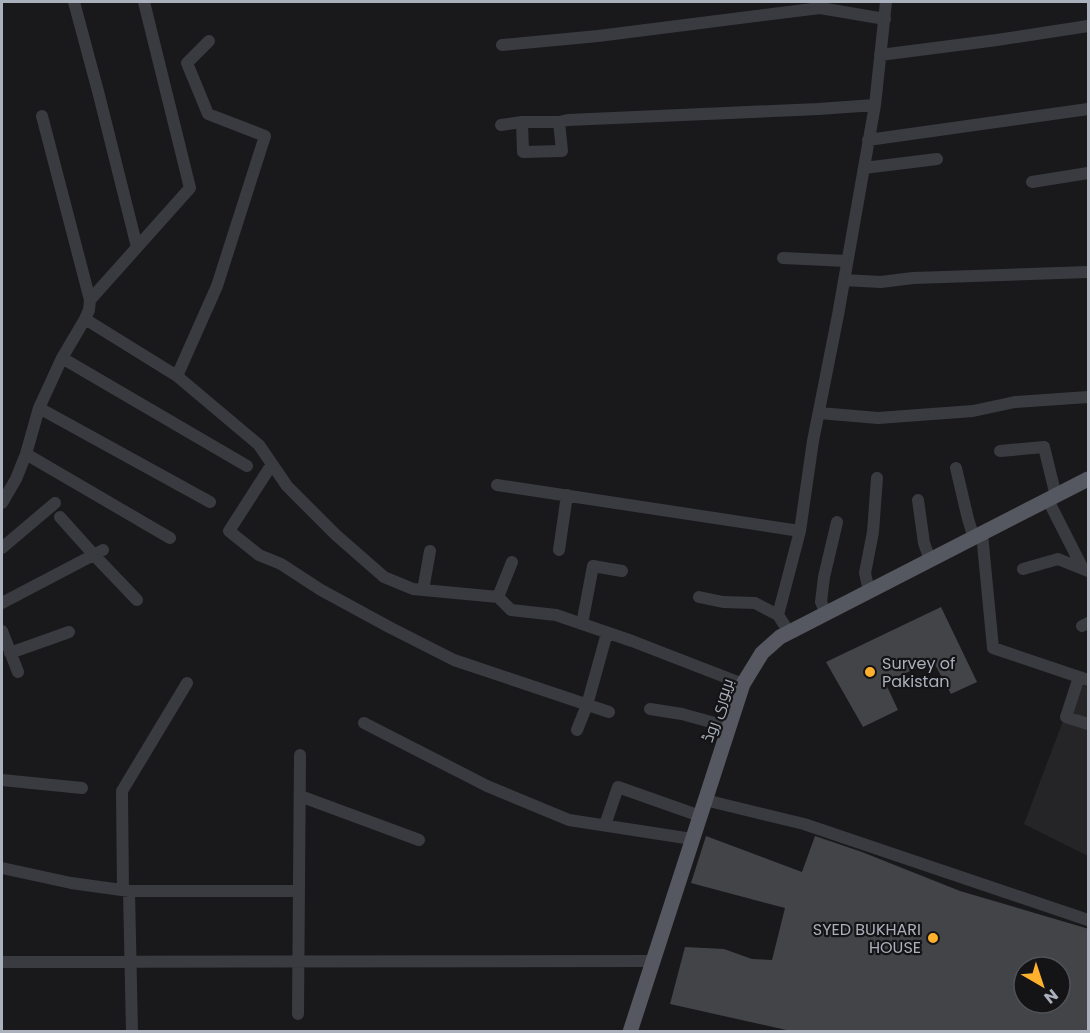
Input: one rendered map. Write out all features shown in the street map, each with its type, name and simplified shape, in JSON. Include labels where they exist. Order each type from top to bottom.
[{"type":"main road","name":"بریوری روڈ","points":[[630,1032],[743,684],[762,653],[789,632],[1089,480]]},
{"type":"street","points":[[74,2],[137,247]]},
{"type":"street","points":[[2,503],[16,479],[26,454],[39,408],[88,310],[137,247],[190,188],[144,2]]},
{"type":"street","points":[[778,615],[800,531],[813,441],[864,168],[886,2]]},
{"type":"street","points":[[502,45],[598,36],[820,8],[885,19]]},
{"type":"street","points":[[880,55],[1089,27]]},
{"type":"street","points":[[177,375],[217,285],[265,136],[207,114],[187,63],[209,41]]},
{"type":"street","points":[[501,125],[522,122],[874,105]]},
{"type":"street","points":[[868,140],[1089,109]]},
{"type":"street","points":[[42,116],[88,310],[177,375],[259,445],[287,486],[336,535],[384,577],[413,589],[498,597],[510,610],[556,615],[743,684]]},
{"type":"street","points":[[522,122],[523,152],[562,151],[559,122]]},
{"type":"street","points":[[864,168],[938,159]]},
{"type":"street","points":[[1032,182],[1089,173]]},
{"type":"street","points":[[783,258],[847,261]]},
{"type":"street","points":[[844,280],[881,282],[913,278],[1089,272]]},
{"type":"street","points":[[62,358],[247,466]]},
{"type":"street","points":[[819,413],[878,418],[973,411],[1015,402],[1089,397]]},
{"type":"street","points":[[39,408],[210,502]]},
{"type":"street","points":[[1000,451],[1044,447],[1052,498],[1086,570]]},
{"type":"street","points":[[26,454],[170,538]]},
{"type":"street","points":[[272,464],[228,531],[259,555],[281,564],[321,590],[454,660],[609,712]]},
{"type":"street","points":[[956,468],[968,519],[978,536],[993,648],[1084,679],[1066,717],[1089,724]]},
{"type":"street","points":[[869,591],[865,573],[873,532],[877,478]]},
{"type":"street","points":[[497,485],[800,531]]},
{"type":"street","points":[[559,550],[567,495]]},
{"type":"street","points":[[918,500],[924,543],[930,560]]},
{"type":"street","points":[[2,548],[55,503]]},
{"type":"street","points":[[60,517],[99,553],[137,600]]},
{"type":"street","points":[[826,613],[821,602],[824,577],[837,522]]},
{"type":"street","points":[[423,590],[430,551]]},
{"type":"street","points":[[2,603],[99,553]]},
{"type":"street","points":[[1023,569],[1058,559],[1086,570]]},
{"type":"street","points":[[498,597],[512,562]]},
{"type":"street","points":[[582,624],[593,566],[622,571]]},
{"type":"street","points":[[699,597],[723,602],[755,603],[778,615],[789,632]]},
{"type":"street","points":[[2,631],[18,672]]},
{"type":"street","points":[[10,653],[69,632]]},
{"type":"street","points":[[576,730],[587,705],[607,633]]},
{"type":"street","points":[[132,1032],[131,962],[122,791],[187,683]]},
{"type":"street","points":[[650,709],[682,714],[729,727]]},
{"type":"street","points":[[364,723],[487,786],[569,820],[692,839]]},
{"type":"street","points":[[298,1014],[300,755]]},
{"type":"street","points":[[2,780],[81,788]]},
{"type":"street","points":[[605,825],[618,787],[700,816]]},
{"type":"street","points":[[300,796],[419,840]]},
{"type":"street","points":[[705,800],[804,824],[1089,920]]},
{"type":"street","points":[[2,868],[72,883],[126,890],[298,891]]},
{"type":"street","points":[[2,962],[653,961]]},
{"type":"shaded area","points":[[1077,684],[1088,687],[1088,856],[1024,824]]},
{"type":"building","name":"Survey of Pakistan","points":[[941,607],[977,682],[951,694],[933,661],[885,682],[898,710],[863,727],[826,662]]},
{"type":"building","name":"SYED BUKHARI HOUSE","points":[[706,836],[802,872],[815,836],[960,891],[1089,929],[1089,1032],[795,1032],[670,1004],[685,947],[724,949],[752,959],[772,960],[785,908],[691,883]]},
{"type":"place","name":"Survey of Pakistan","points":[[870,672]]},
{"type":"place","name":"SYED BUKHARI HOUSE","points":[[933,938]]}]
